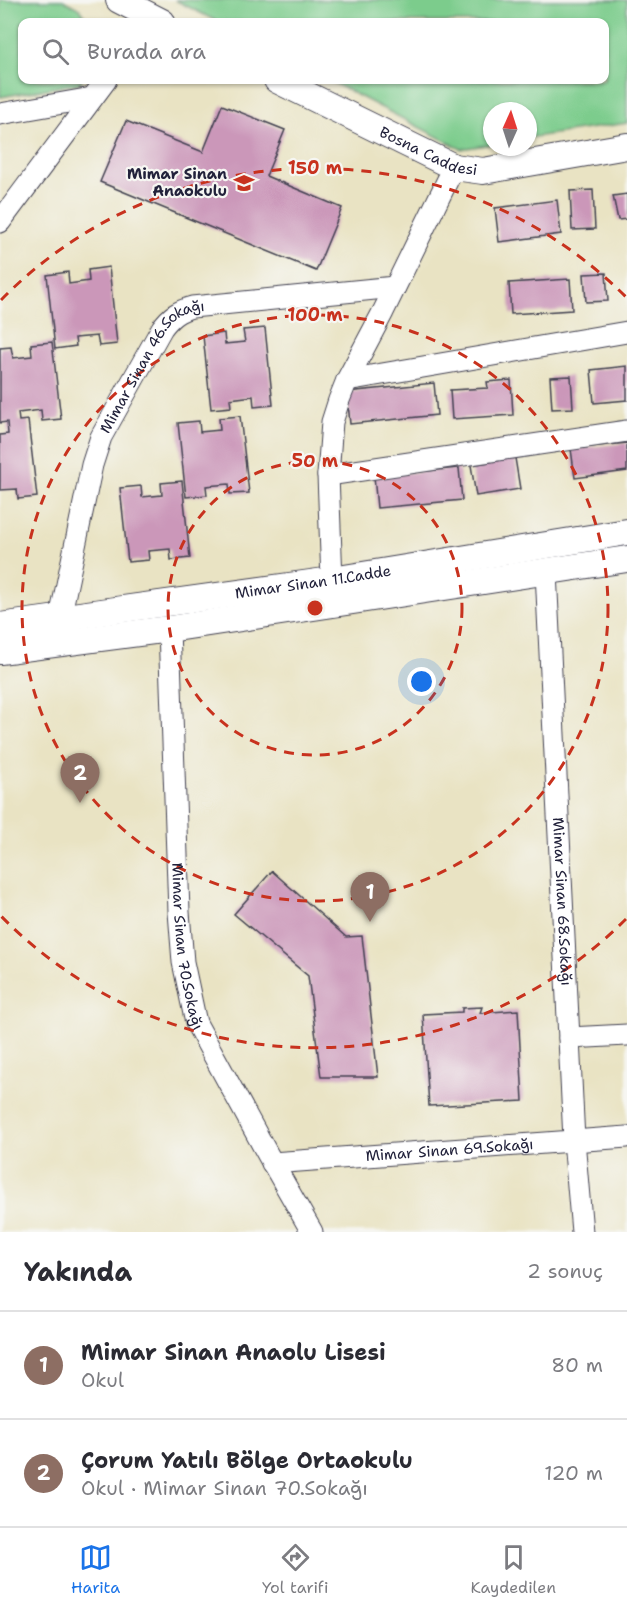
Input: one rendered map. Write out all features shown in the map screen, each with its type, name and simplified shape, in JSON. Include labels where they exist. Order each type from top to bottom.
[{"type":"street","points":[[119,0],[150,18]]},
{"type":"street","points":[[0,222],[103,84]]},
{"type":"street","name":"Bosna Caddesi","points":[[286,84],[454,167],[483,171],[627,146]]},
{"type":"street","points":[[0,114],[92,98]]},
{"type":"street","points":[[332,580],[328,475],[332,422],[347,380],[454,167]]},
{"type":"street","name":"Mimar Sinan 46.Sokağı","points":[[60,618],[92,465],[102,437],[162,328],[171,316],[192,307],[395,287]]},
{"type":"street","points":[[347,380],[627,332]]},
{"type":"street","points":[[328,475],[627,431]]},
{"type":"street","name":"Mimar Sinan 11.Cadde","points":[[0,626],[332,580],[627,532]]},
{"type":"street","name":"Mimar Sinan 11.Cadde","points":[[0,651],[169,629],[627,560]]},
{"type":"street","name":"Mimar Sinan 68.Sokağı","points":[[546,572],[574,1140],[582,1232]]},
{"type":"street","name":"Mimar Sinan 70.Sokağı","points":[[169,629],[179,912],[183,962],[196,1023],[312,1232]]},
{"type":"street","points":[[569,1038],[627,1035]]},
{"type":"street","name":"Mimar Sinan 69.Sokağı","points":[[273,1163],[627,1137]]},
{"type":"green space","points":[[0,0],[63,0],[80,9],[86,18],[18,18],[18,84],[74,84],[0,97]]},
{"type":"green space","points":[[175,0],[627,0],[627,123],[537,137],[537,102],[483,102],[483,145],[461,149],[336,84],[609,84],[609,18],[210,18]]},
{"type":"building","points":[[222,105],[285,130],[266,176],[342,208],[316,271],[100,182],[126,121],[203,152]]},
{"type":"building","points":[[593,190],[595,229],[572,230],[570,191]]},
{"type":"building","points":[[627,194],[627,219],[618,220],[613,196]]},
{"type":"building","points":[[557,200],[561,234],[499,242],[495,208]]},
{"type":"building","points":[[109,267],[117,344],[99,346],[97,336],[75,338],[76,346],[55,349],[47,275],[68,272],[69,284],[89,281],[88,270]]},
{"type":"building","points":[[606,273],[608,301],[586,302],[584,274]]},
{"type":"building","points":[[570,279],[572,310],[511,314],[509,283]]},
{"type":"building","points":[[265,328],[273,405],[254,407],[253,396],[230,399],[231,407],[211,409],[203,336],[224,333],[225,344],[245,342],[243,330]]},
{"type":"building","points":[[52,342],[61,419],[42,421],[41,410],[18,413],[19,421],[28,420],[37,497],[18,499],[17,489],[0,490],[0,435],[8,434],[7,422],[0,423],[0,348],[11,347],[13,358],[32,356],[31,344]]},
{"type":"building","points":[[627,366],[627,400],[594,403],[591,370]]},
{"type":"building","points":[[571,376],[573,408],[552,409],[550,377]]},
{"type":"building","points":[[511,380],[513,415],[452,419],[450,390],[488,388],[487,382]]},
{"type":"building","points":[[434,383],[437,415],[350,424],[347,392]]},
{"type":"building","points":[[240,416],[249,493],[230,494],[229,484],[206,486],[207,495],[186,497],[178,423],[199,421],[200,432],[220,430],[219,418]]},
{"type":"building","points":[[627,443],[627,471],[575,478],[571,449]]},
{"type":"building","points":[[515,458],[520,489],[476,496],[471,465]]},
{"type":"building","points":[[459,468],[462,500],[377,508],[374,476]]},
{"type":"building","points":[[182,481],[190,558],[171,560],[170,549],[148,551],[149,560],[128,562],[120,488],[141,486],[142,497],[162,495],[161,483]]},
{"type":"building","points":[[272,871],[346,937],[362,936],[378,1077],[321,1077],[308,976],[234,914]]},
{"type":"building","points":[[482,1007],[480,1013],[518,1010],[523,1101],[429,1106],[423,1014],[462,1012],[462,1008]]},
{"type":"place","name":"Mimar Sinan Anaokulu","points":[[244,183]]},
{"type":"place","name":"Çorum Yatılı Bölge Ortaokulu","points":[[80,803]]},
{"type":"place","name":"Mimar Sinan Anaolu Lisesi","points":[[370,922]]}]
